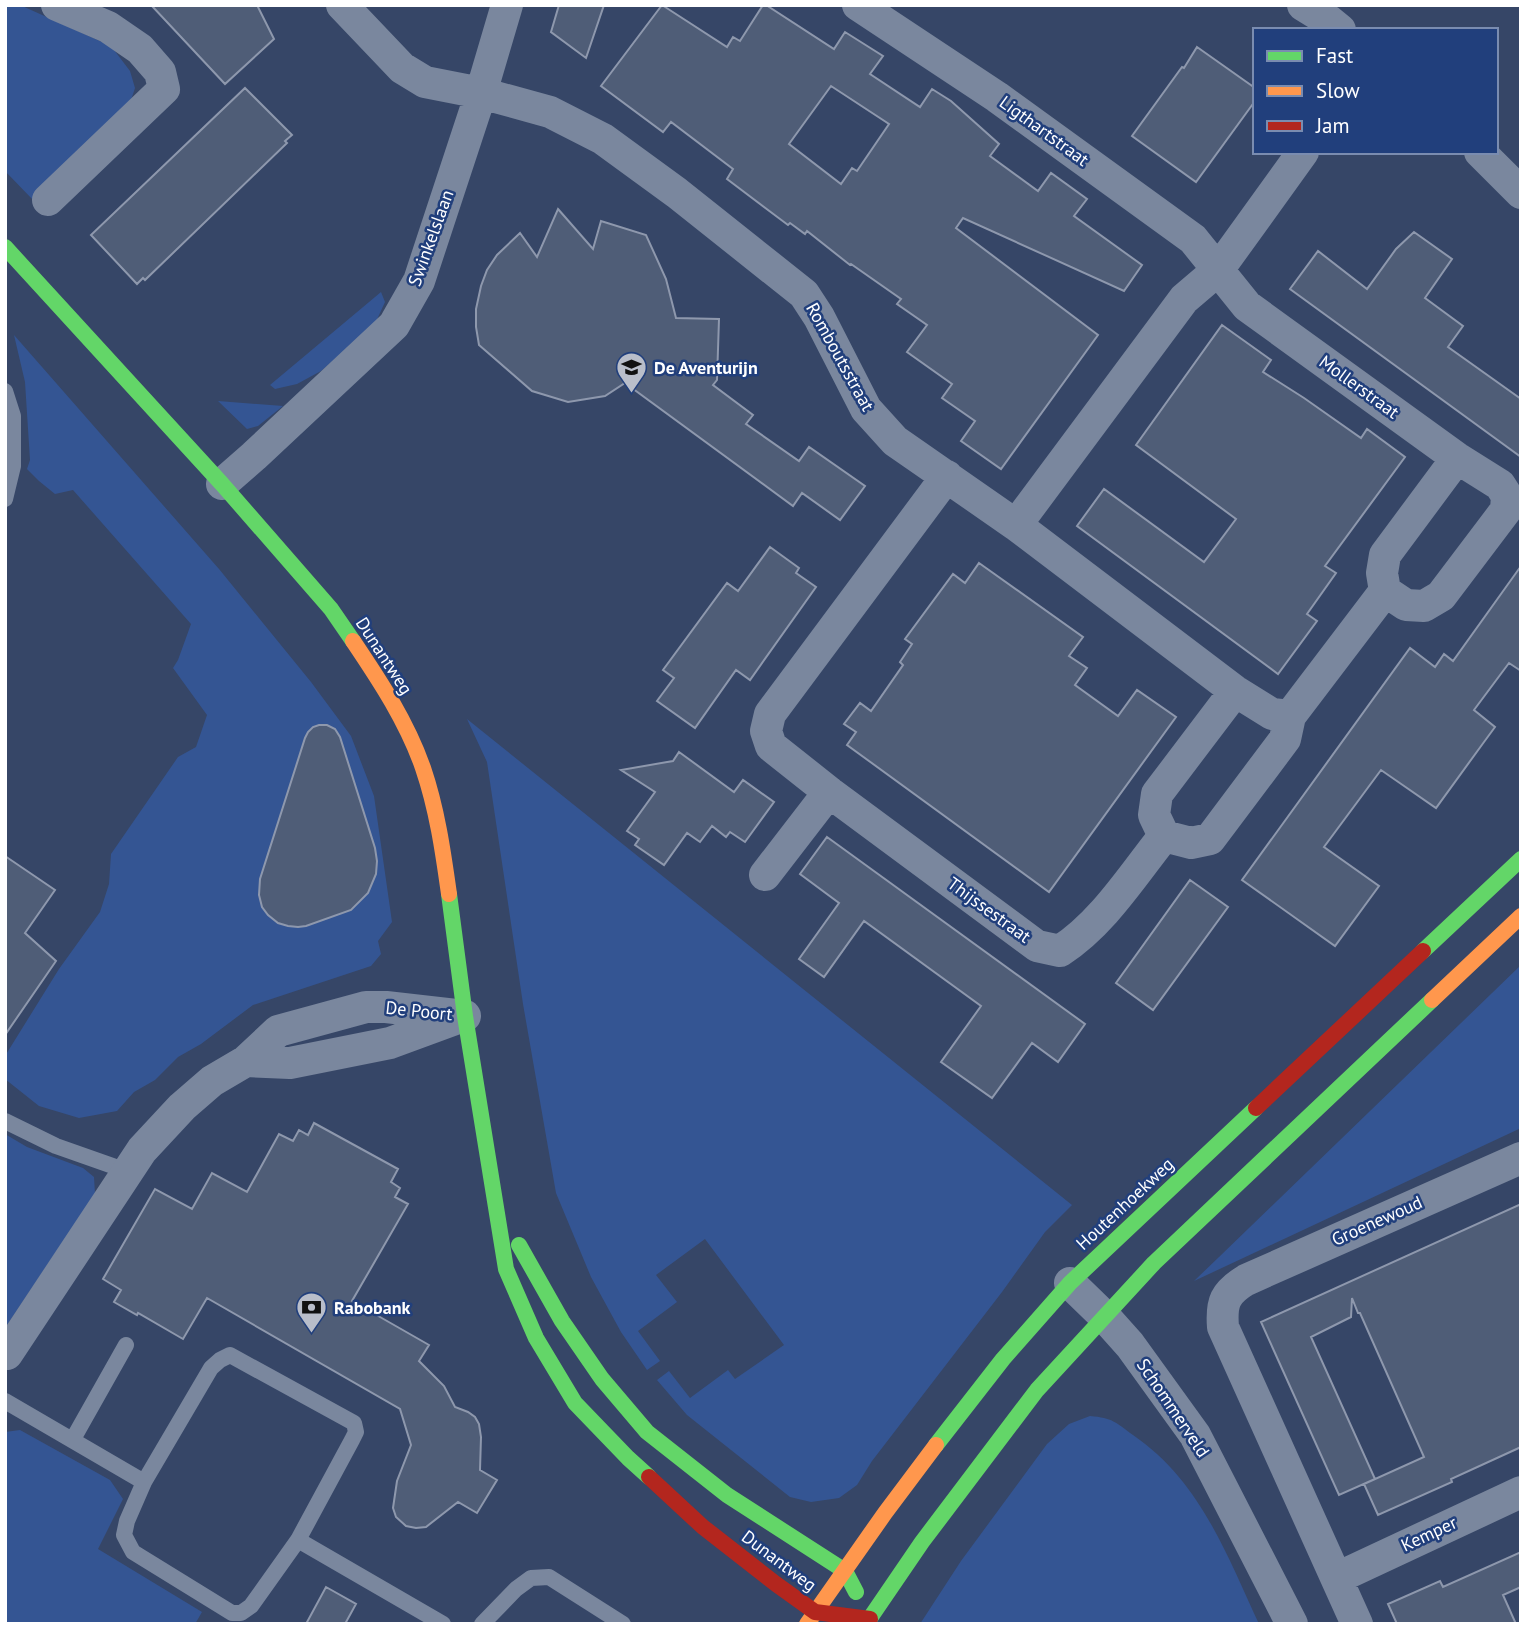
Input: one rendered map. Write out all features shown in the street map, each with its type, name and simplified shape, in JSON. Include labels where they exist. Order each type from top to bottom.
[{"type":"street","points":[[48,200],[164,89],[160,72],[140,49],[108,27],[57,5]]},
{"type":"street","name":"Romboutsstraat","points":[[342,5],[402,68],[425,82],[481,93],[550,112],[603,139],[677,193],[804,294],[819,317],[866,409],[895,441],[1016,525],[1235,691],[1272,714],[1290,716]]},
{"type":"street","name":"Swinkelslaan","points":[[222,484],[394,325],[419,281],[507,5]]},
{"type":"street","name":"Ligthartstraat","points":[[858,5],[997,97],[1193,239],[1218,270]]},
{"type":"street","points":[[1303,5],[1338,28]]},
{"type":"street","points":[[1016,525],[1184,299],[1218,270],[1302,154]]},
{"type":"street","points":[[1482,154],[1521,193]]},
{"type":"street","name":"Dunantweg","points":[[5,247],[222,484],[331,609],[384,688],[405,726],[423,767],[439,823],[465,1016],[506,1269],[536,1338],[575,1403],[628,1458],[703,1527],[765,1576],[811,1618],[868,1621],[845,1571],[727,1495],[647,1432],[602,1379],[562,1321],[495,1200]]},
{"type":"street","name":"Mollerstraat","points":[[1218,270],[1247,306],[1457,458],[1500,485],[1507,496],[1506,510],[1441,596],[1424,606],[1415,606],[1406,605],[1385,591]]},
{"type":"street","points":[[1235,691],[1157,794],[1154,815],[1164,836],[1191,843],[1210,839],[1285,739],[1290,716],[1385,591],[1382,573],[1385,555],[1457,458]]},
{"type":"street","name":"Thijssestraat","points":[[947,476],[770,714],[766,731],[772,746],[829,792],[1037,946],[1060,951],[1078,939],[1095,923],[1164,836]]},
{"type":"street","points":[[765,876],[829,792]]},
{"type":"street","name":"Houtenhoekweg","points":[[811,1618],[946,1431],[1003,1359],[1070,1283],[1521,859]]},
{"type":"street","points":[[868,1621],[922,1542],[1037,1390],[1154,1264],[1521,916]]},
{"type":"street","name":"De Poort","points":[[6,1355],[142,1150],[182,1107],[212,1082],[246,1061],[290,1063],[381,1045],[465,1016]]},
{"type":"street","name":"Groenewoud","points":[[1337,1577],[1223,1327],[1225,1298],[1246,1280],[1521,1158]]},
{"type":"street","name":"Schommerveld","points":[[1070,1283],[1130,1345],[1195,1435],[1292,1624]]},
{"type":"street","name":"Kemper","points":[[1337,1577],[1521,1492]]},
{"type":"street","points":[[1337,1577],[1357,1624]]},
{"type":"lane","points":[[5,391],[13,466],[5,499]]},
{"type":"lane","points":[[5,1121],[56,1146],[127,1171]]},
{"type":"lane","points":[[73,1439],[126,1345]]},
{"type":"lane","points":[[230,1355],[354,1423],[356,1432],[298,1540],[251,1606],[241,1613],[232,1613],[133,1552],[124,1535],[127,1521],[144,1482],[211,1368],[230,1355]]},
{"type":"lane","points":[[5,1401],[144,1482]]},
{"type":"lane","points":[[298,1540],[443,1624]]},
{"type":"lane","points":[[481,1624],[531,1578],[549,1577],[623,1624]]},
{"type":"shaded area","points":[[5,5],[20,5],[111,46],[130,71],[135,88],[128,109],[34,201],[5,171]]},
{"type":"shaded area","points":[[381,292],[385,302],[374,326],[321,371],[297,384],[275,389],[270,385]]},
{"type":"shaded area","points":[[14,335],[219,569],[311,682],[351,736],[374,796],[392,922],[378,941],[381,954],[371,966],[253,1005],[201,1044],[178,1057],[155,1080],[134,1092],[117,1111],[79,1118],[39,1106],[5,1079],[5,1056],[59,969],[100,912],[109,884],[111,854],[178,757],[196,747],[207,715],[173,668],[191,624],[73,490],[55,494],[27,469],[30,460],[25,382]]},
{"type":"shaded area","points":[[218,401],[283,406],[258,426],[247,429]]},
{"type":"shaded area","points":[[467,719],[1072,1205],[1045,1232],[872,1461],[857,1485],[839,1498],[811,1502],[790,1497],[687,1415],[657,1380],[669,1371],[690,1398],[728,1370],[735,1379],[784,1345],[705,1239],[656,1275],[677,1302],[638,1331],[660,1361],[647,1370],[621,1332],[591,1277],[556,1193],[523,1004],[487,762]]},
{"type":"shaded area","points":[[1521,965],[1521,1128],[1194,1281],[1219,1257]]},
{"type":"shaded area","points":[[5,1134],[27,1147],[83,1168],[94,1177],[95,1194],[5,1328]]},
{"type":"shaded area","points":[[1090,1416],[1109,1419],[1118,1424],[1156,1453],[1194,1496],[1222,1545],[1259,1624],[920,1624],[961,1561],[1047,1444],[1069,1424]]},
{"type":"shaded area","points":[[20,1430],[110,1480],[123,1499],[98,1549],[202,1612],[195,1624],[5,1624],[5,1432]]},
{"type":"building","points":[[151,5],[257,5],[274,39],[225,84]]},
{"type":"building","points":[[559,5],[604,5],[586,58],[551,32]]},
{"type":"building","points":[[662,5],[727,47],[733,37],[740,41],[763,5],[766,5],[834,49],[845,32],[883,56],[870,74],[920,107],[932,89],[951,101],[999,144],[990,156],[1038,191],[1051,173],[1087,199],[1074,216],[1142,265],[1124,291],[963,218],[956,228],[1098,335],[1001,469],[961,441],[975,421],[942,398],[952,384],[907,352],[927,325],[897,304],[901,299],[850,265],[807,231],[805,234],[790,223],[788,225],[727,179],[733,169],[671,122],[663,132],[601,86]],"holes":[[[831,86],[889,124],[857,171],[852,168],[841,184],[789,144]]]},
{"type":"building","points":[[1197,47],[1253,87],[1253,104],[1196,182],[1132,136],[1182,67],[1184,68]]},
{"type":"building","points":[[245,88],[292,135],[285,141],[287,143],[145,280],[143,278],[137,284],[91,235]]},
{"type":"building","points":[[558,209],[593,249],[601,221],[646,235],[666,279],[676,318],[719,319],[717,380],[713,385],[753,415],[746,424],[799,461],[809,447],[865,486],[840,520],[802,493],[793,506],[625,383],[605,396],[568,402],[532,391],[479,345],[476,309],[487,270],[497,255],[520,233],[537,257]]},
{"type":"building","points":[[1414,232],[1452,259],[1425,298],[1463,326],[1448,347],[1521,399],[1521,457],[1290,289],[1318,251],[1367,289],[1396,249]]},
{"type":"building","points":[[1222,325],[1271,360],[1263,372],[1361,438],[1367,429],[1405,457],[1325,566],[1336,573],[1307,614],[1317,621],[1278,674],[1077,526],[1104,489],[1204,562],[1236,519],[1136,445]]},
{"type":"building","points":[[770,547],[799,568],[796,573],[816,587],[750,680],[736,670],[695,728],[657,701],[674,678],[663,670],[727,583],[738,591]]},
{"type":"building","points":[[979,563],[1083,637],[1069,656],[1087,668],[1075,685],[1118,716],[1137,690],[1176,717],[1049,892],[847,745],[856,732],[844,724],[860,703],[871,711],[903,665],[900,662],[912,644],[905,639],[953,574],[965,583]]},
{"type":"building","points":[[1521,566],[1521,671],[1509,663],[1474,710],[1495,727],[1436,808],[1381,770],[1324,847],[1379,886],[1335,946],[1242,880],[1410,648],[1435,667],[1444,654],[1453,661]]},
{"type":"building","points":[[319,725],[335,729],[340,737],[375,848],[376,874],[368,893],[351,910],[306,926],[288,926],[278,923],[262,907],[259,895],[260,879],[305,738],[313,727]]},
{"type":"building","points":[[679,752],[734,792],[743,780],[774,802],[745,842],[730,832],[726,837],[712,826],[700,842],[687,833],[664,865],[635,845],[639,839],[627,831],[655,792],[621,770],[673,761]]},
{"type":"building","points":[[827,837],[1085,1024],[1058,1062],[1032,1043],[992,1098],[941,1062],[981,1006],[864,921],[824,977],[799,959],[839,903],[800,874]]},
{"type":"building","points":[[5,856],[55,890],[25,933],[56,961],[5,1035]]},
{"type":"building","points":[[1190,880],[1228,907],[1153,1010],[1116,983]]},
{"type":"building","points":[[314,1123],[398,1169],[391,1182],[400,1188],[395,1197],[408,1204],[352,1301],[429,1345],[419,1361],[444,1386],[455,1407],[475,1417],[481,1437],[480,1470],[497,1480],[477,1513],[458,1502],[426,1527],[406,1526],[396,1517],[393,1508],[397,1481],[411,1445],[400,1409],[207,1298],[183,1339],[114,1302],[121,1290],[103,1279],[155,1189],[192,1209],[212,1173],[247,1192],[279,1134],[293,1141],[299,1130],[308,1135]]},
{"type":"building","points":[[1521,1204],[1521,1447],[1378,1515],[1364,1484],[1424,1457],[1352,1298],[1351,1317],[1311,1337],[1375,1479],[1339,1495],[1261,1322]]},
{"type":"building","points":[[1521,1552],[1521,1587],[1503,1595],[1516,1624],[1397,1624],[1388,1604],[1440,1581],[1443,1587]]},
{"type":"building","points":[[326,1587],[356,1604],[345,1624],[306,1624]]},
{"type":"traffic: fast","points":[[5,247],[222,484],[331,609],[353,641]]},
{"type":"traffic: fast","points":[[1423,951],[1521,859]]},
{"type":"traffic: fast","points":[[449,894],[465,1016],[506,1269],[536,1338],[575,1403],[649,1477]]},
{"type":"traffic: fast","points":[[866,1624],[922,1542],[1037,1390],[1154,1263],[1432,1000]]},
{"type":"traffic: fast","points":[[936,1445],[1003,1359],[1070,1283],[1256,1108]]},
{"type":"traffic: fast","points":[[519,1245],[562,1321],[602,1379],[647,1432],[727,1495],[845,1571],[856,1592]]},
{"type":"traffic: slow","points":[[353,641],[383,687],[417,751],[436,815],[449,894]]},
{"type":"traffic: slow","points":[[1432,1000],[1521,916]]},
{"type":"traffic: slow","points":[[807,1624],[936,1445]]},
{"type":"traffic: jam","points":[[1256,1108],[1423,951]]},
{"type":"traffic: jam","points":[[649,1477],[703,1527],[815,1612],[870,1619]]},
{"type":"place","name":"De Aventurijn","points":[[631,395]]},
{"type":"place","name":"Rabobank","points":[[311,1335]]}]
